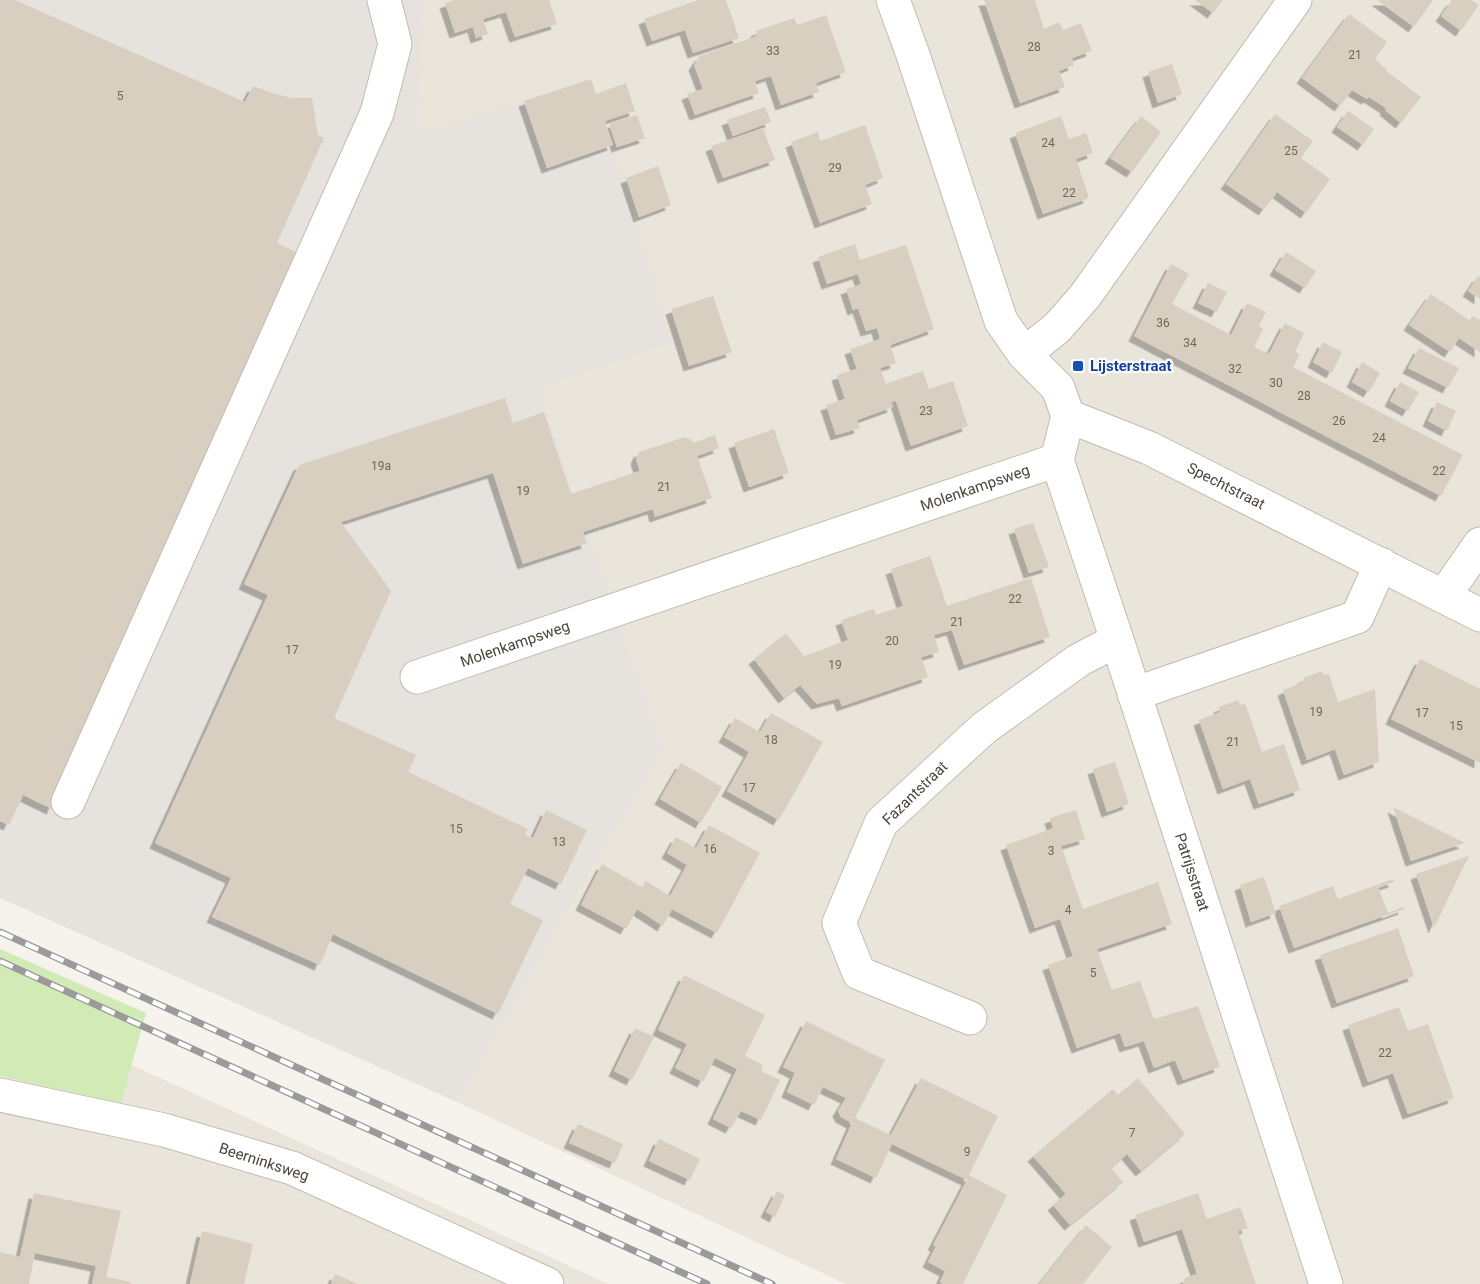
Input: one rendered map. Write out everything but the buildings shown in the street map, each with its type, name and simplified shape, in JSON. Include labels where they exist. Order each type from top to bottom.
[{"type":"street","points":[[68,802],[377,113],[395,44],[384,0]]},
{"type":"street","points":[[893,0],[1001,321],[1024,354],[1058,388],[1068,416],[1057,460]]},
{"type":"street","points":[[1024,354],[1057,328],[1085,296],[1295,0]]},
{"type":"street","name":"Spechtstraat","points":[[1068,416],[1149,448],[1480,615]]},
{"type":"street","name":"Patrijsstraat","points":[[1057,460],[1326,1284]]},
{"type":"street","name":"Molenkampsweg","points":[[417,677],[1057,460]]},
{"type":"street","points":[[1444,596],[1480,544]]},
{"type":"street","points":[[1134,694],[1357,617],[1381,564]]},
{"type":"street","name":"Fazantstraat","points":[[970,1018],[859,973],[839,923],[881,823],[984,729],[1079,660],[1117,640]]},
{"type":"street","name":"Beerninksweg","points":[[0,1095],[164,1130],[292,1168],[547,1284]]},
{"type":"shaded area","points":[[0,0],[423,0],[419,135],[591,79],[613,145],[671,343],[539,388],[663,750],[457,1102],[0,898]]},
{"type":"shaded area","points":[[423,0],[1480,0],[1480,1284],[846,1284],[457,1102],[663,750],[539,388],[671,343],[419,135]]},
{"type":"shaded area","points":[[0,1005],[414,1194],[608,1284],[0,1284]]},
{"type":"green space","points":[[0,949],[146,1013],[121,1103],[0,1076]]},
{"type":"railway","points":[[0,932],[772,1284]]},
{"type":"railway","points":[[0,961],[707,1284]]},
{"type":"place","name":"Lijsterstraat","points":[[1078,366]]}]
